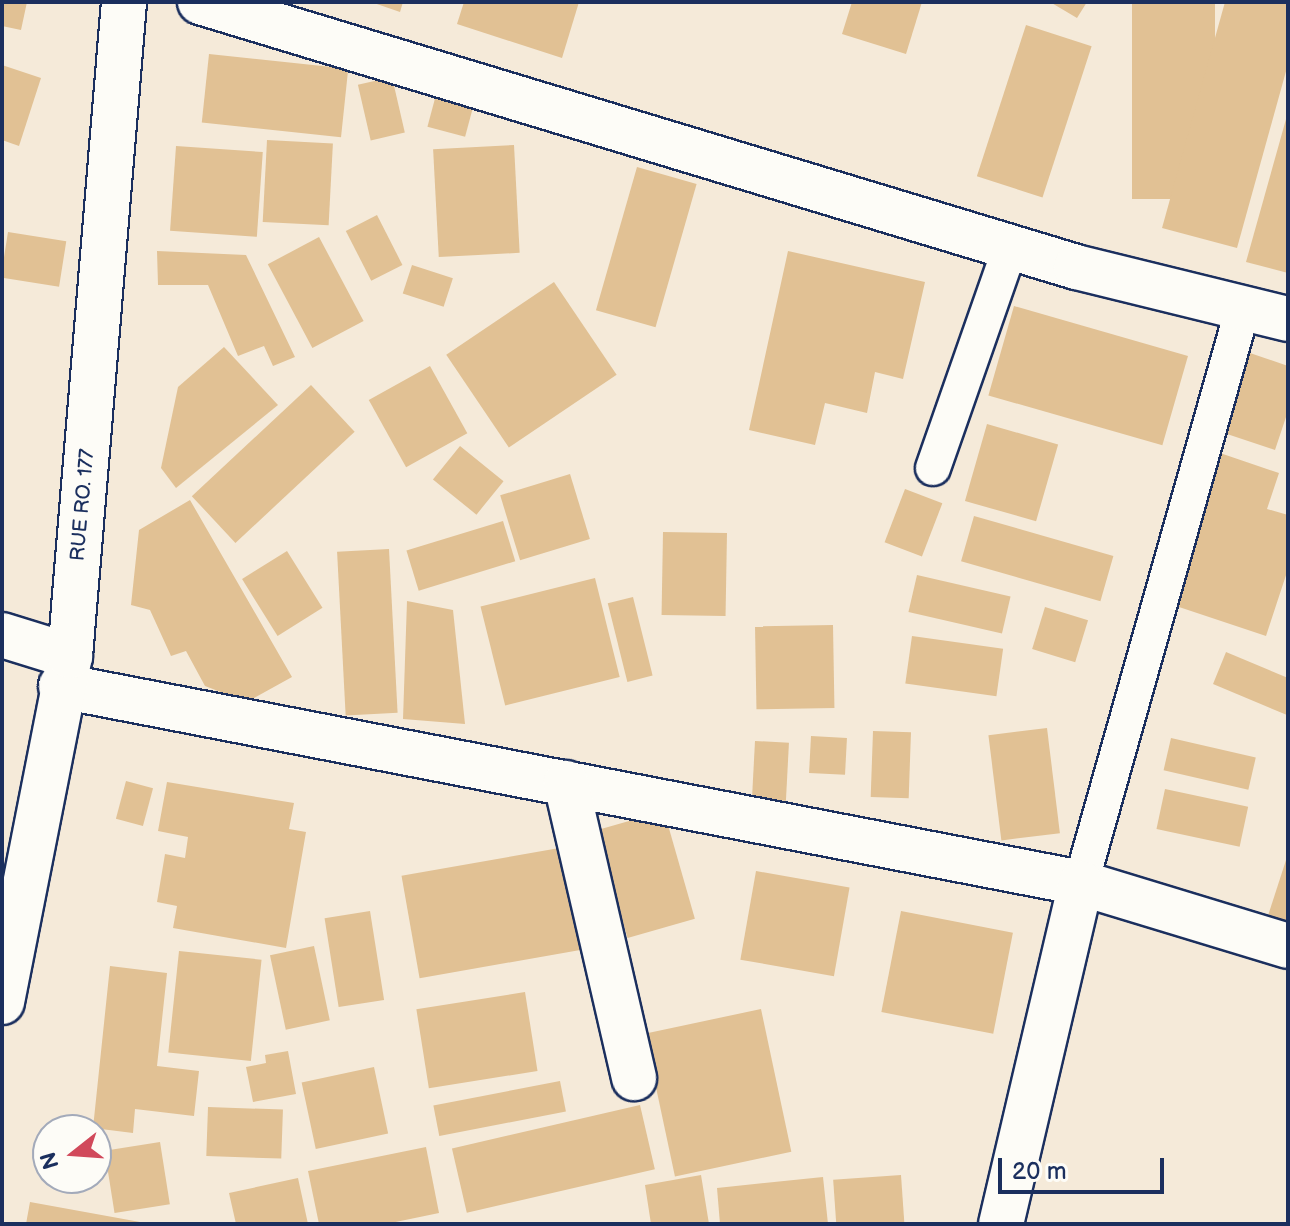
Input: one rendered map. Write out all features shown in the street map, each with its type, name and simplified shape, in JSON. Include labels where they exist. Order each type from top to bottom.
[{"type":"street","name":"RUE RO. 177","points":[[2,1002],[65,671],[124,2]]},
{"type":"street","points":[[200,2],[1010,248],[1288,319]]},
{"type":"street","points":[[2,635],[65,671],[566,783],[1081,883],[1288,946]]},
{"type":"street","points":[[566,783],[634,1078]]},
{"type":"street","points":[[1001,1224],[1081,883]]},
{"type":"lane","points":[[933,468],[1010,248]]},
{"type":"lane","points":[[1081,883],[1243,308]]},
{"type":"building","points":[[2,2],[27,2],[21,30],[2,26]]},
{"type":"building","points":[[371,2],[403,2],[400,12]]},
{"type":"building","points":[[464,2],[579,2],[562,58],[457,24]]},
{"type":"building","points":[[852,2],[922,2],[906,54],[842,34]]},
{"type":"building","points":[[1050,2],[1087,2],[1077,18]]},
{"type":"building","points":[[1132,2],[1215,2],[1215,199],[1132,199]]},
{"type":"building","points":[[1225,2],[1288,2],[1288,64],[1237,248],[1162,228]]},
{"type":"building","points":[[1026,25],[1092,46],[1042,198],[977,176]]},
{"type":"building","points":[[209,54],[348,69],[341,137],[202,123]]},
{"type":"building","points":[[2,65],[41,78],[19,146],[2,140]]},
{"type":"building","points":[[392,77],[405,133],[371,140],[358,85]]},
{"type":"building","points":[[437,91],[475,101],[465,137],[427,127]]},
{"type":"building","points":[[1288,112],[1288,273],[1246,262]]},
{"type":"building","points":[[267,140],[333,143],[329,225],[263,222]]},
{"type":"building","points":[[514,145],[520,253],[439,257],[433,149]]},
{"type":"building","points":[[176,146],[263,152],[257,237],[170,231]]},
{"type":"building","points":[[637,167],[697,184],[656,327],[596,310]]},
{"type":"building","points":[[377,215],[402,265],[371,281],[346,231]]},
{"type":"building","points":[[8,232],[66,241],[59,287],[2,278]]},
{"type":"building","points":[[319,237],[364,321],[312,348],[268,264]]},
{"type":"building","points":[[157,251],[246,255],[295,357],[273,366],[264,346],[238,356],[208,285],[158,285]]},
{"type":"building","points":[[788,251],[925,282],[903,379],[875,372],[867,413],[825,403],[815,445],[749,430]]},
{"type":"building","points":[[412,265],[453,278],[444,307],[403,294]]},
{"type":"building","points":[[554,282],[617,375],[509,448],[446,355]]},
{"type":"building","points":[[1014,306],[1188,356],[1162,445],[988,395]]},
{"type":"building","points":[[224,347],[278,405],[176,488],[161,468],[178,387]]},
{"type":"building","points":[[1247,352],[1288,366],[1288,411],[1275,450],[1221,432]]},
{"type":"building","points":[[430,366],[467,433],[406,467],[369,400]]},
{"type":"building","points":[[311,385],[355,432],[235,543],[192,496]]},
{"type":"building","points":[[987,424],[1058,444],[1036,521],[965,501]]},
{"type":"building","points":[[460,446],[504,481],[476,515],[433,479]]},
{"type":"building","points":[[1220,453],[1279,473],[1267,509],[1288,515],[1288,569],[1266,636],[1170,604]]},
{"type":"building","points":[[570,474],[590,539],[520,560],[500,495]]},
{"type":"building","points":[[905,489],[942,503],[922,557],[885,542]]},
{"type":"building","points":[[190,500],[292,677],[247,702],[205,686],[186,651],[171,656],[150,610],[131,605],[139,530]]},
{"type":"building","points":[[974,516],[1113,556],[1100,601],[961,561]]},
{"type":"building","points":[[503,521],[515,561],[419,591],[406,551]]},
{"type":"building","points":[[663,532],[727,533],[726,616],[662,615]]},
{"type":"building","points":[[389,549],[398,713],[346,715],[337,552]]},
{"type":"building","points":[[287,551],[323,608],[278,636],[242,579]]},
{"type":"building","points":[[917,575],[1011,597],[1002,634],[908,612]]},
{"type":"building","points":[[595,578],[620,677],[505,706],[481,607]]},
{"type":"building","points":[[633,597],[653,676],[627,682],[608,603]]},
{"type":"building","points":[[407,601],[453,610],[465,724],[403,719]]},
{"type":"building","points":[[1045,607],[1088,620],[1075,662],[1032,649]]},
{"type":"building","points":[[833,625],[834,708],[756,709],[755,626]]},
{"type":"building","points":[[912,636],[1003,649],[996,696],[905,684]]},
{"type":"building","points":[[1226,652],[1288,678],[1287,715],[1213,684]]},
{"type":"building","points":[[1047,728],[1060,833],[1001,840],[988,735]]},
{"type":"building","points":[[873,731],[911,732],[909,798],[871,797]]},
{"type":"building","points":[[811,736],[847,738],[845,775],[809,773]]},
{"type":"building","points":[[1171,738],[1256,758],[1248,790],[1164,770]]},
{"type":"building","points":[[755,741],[789,743],[786,801],[752,799]]},
{"type":"building","points":[[126,781],[153,788],[143,826],[116,819]]},
{"type":"building","points":[[167,782],[294,803],[289,829],[306,832],[286,948],[173,928],[177,906],[157,902],[165,854],[185,858],[188,837],[158,831]]},
{"type":"building","points":[[1165,789],[1248,807],[1240,847],[1156,829]]},
{"type":"building","points":[[664,811],[695,919],[628,938],[597,830]]},
{"type":"building","points":[[565,847],[583,949],[420,978],[402,876]]},
{"type":"building","points":[[1288,857],[1288,933],[1265,925]]},
{"type":"building","points":[[756,871],[850,887],[834,976],[740,960]]},
{"type":"building","points":[[370,911],[384,1000],[339,1007],[325,918]]},
{"type":"building","points":[[901,911],[1013,933],[993,1034],[881,1012]]},
{"type":"building","points":[[314,946],[330,1020],[286,1030],[270,955]]},
{"type":"building","points":[[179,951],[262,960],[251,1061],[168,1052]]},
{"type":"building","points":[[110,966],[167,973],[157,1066],[199,1071],[194,1116],[135,1109],[133,1133],[112,1130],[112,1114],[94,1114]]},
{"type":"building","points":[[525,992],[538,1071],[429,1088],[416,1009]]},
{"type":"building","points":[[761,1009],[791,1152],[675,1177],[645,1034]]},
{"type":"building","points":[[288,1051],[296,1094],[253,1102],[246,1067],[266,1063],[265,1055]]},
{"type":"building","points":[[374,1067],[388,1134],[316,1149],[302,1082]]},
{"type":"building","points":[[560,1081],[566,1111],[439,1136],[433,1106]]},
{"type":"building","points":[[640,1105],[655,1169],[467,1213],[452,1148]]},
{"type":"building","points":[[208,1107],[283,1110],[281,1159],[206,1156]]},
{"type":"building","points":[[160,1142],[170,1204],[115,1213],[112,1150]]},
{"type":"building","points":[[426,1147],[439,1213],[386,1224],[319,1224],[308,1171]]},
{"type":"building","points":[[701,1175],[709,1224],[651,1224],[645,1185]]},
{"type":"building","points":[[901,1175],[904,1224],[836,1224],[833,1180]]},
{"type":"building","points":[[823,1177],[828,1224],[720,1224],[717,1188]]},
{"type":"building","points":[[298,1178],[308,1224],[236,1224],[229,1193]]},
{"type":"building","points":[[30,1202],[140,1222],[140,1224],[26,1224]]}]
